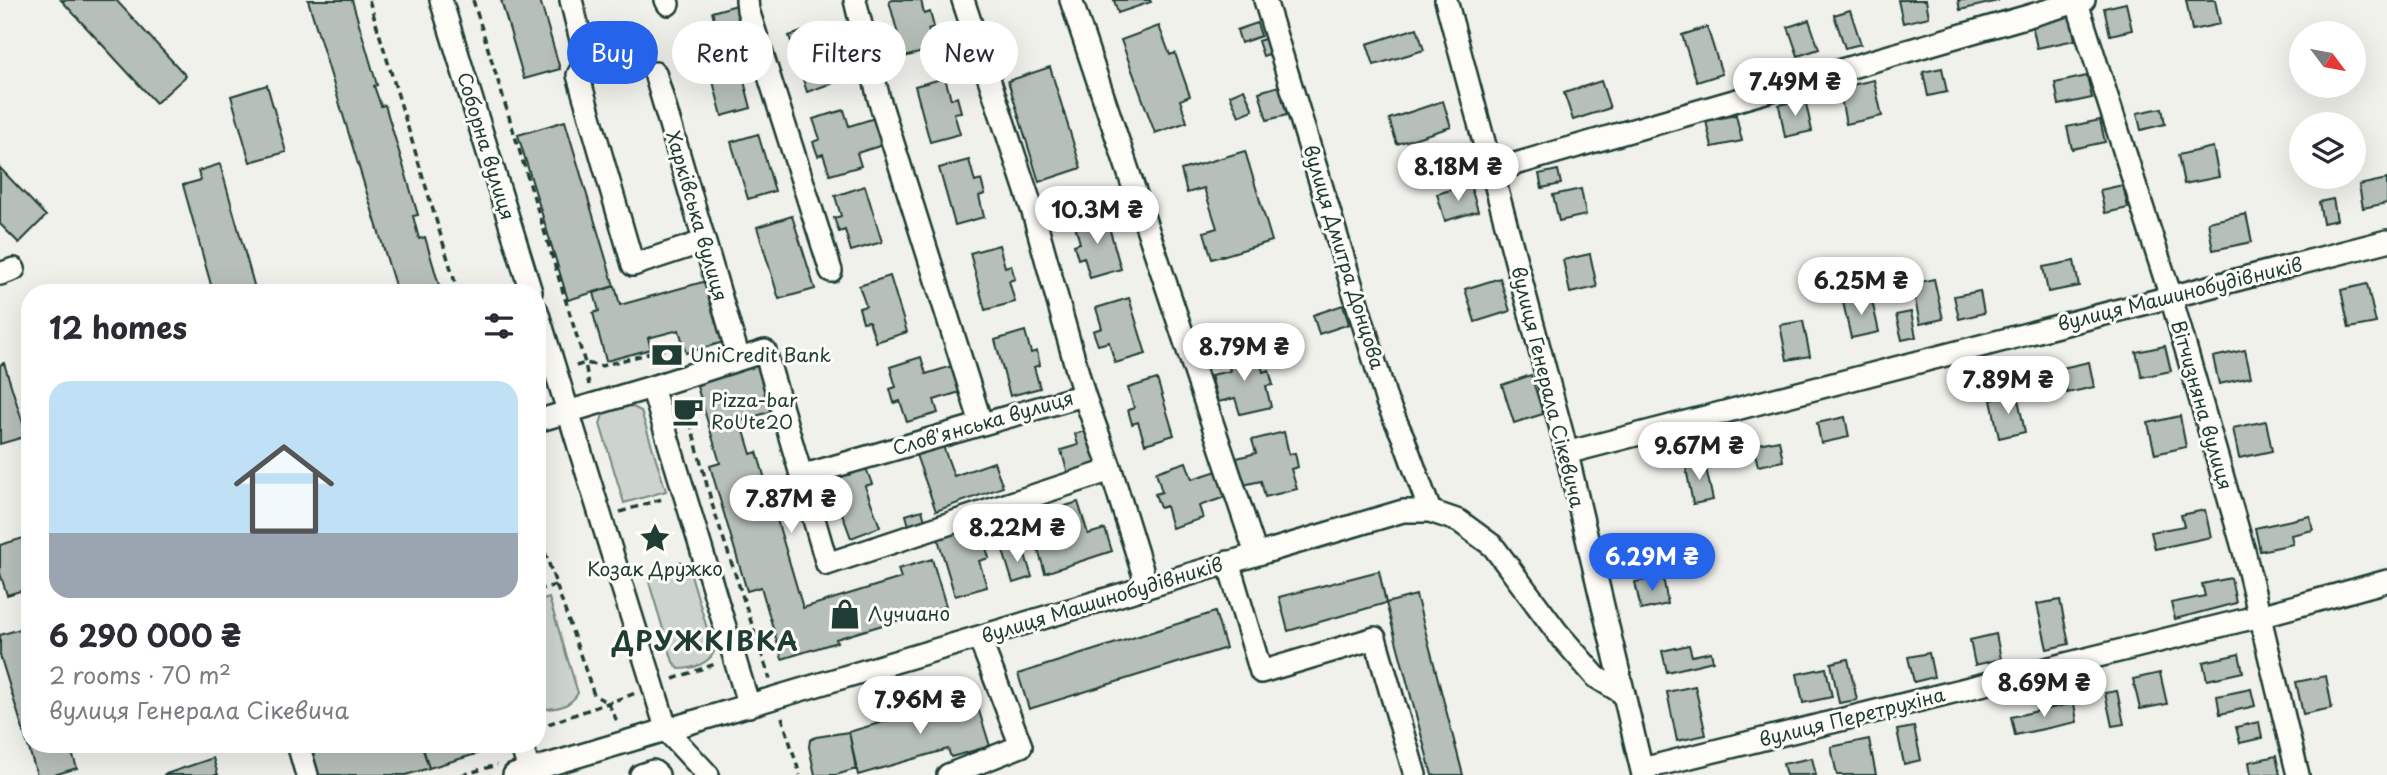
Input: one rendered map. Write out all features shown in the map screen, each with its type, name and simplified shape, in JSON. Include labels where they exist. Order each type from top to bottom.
[{"type":"street","name":"Соборна вулиця","points":[[441,0],[529,284]]},
{"type":"street","points":[[571,0],[586,60],[578,75],[633,265],[703,242]]},
{"type":"street","points":[[747,0],[831,271]]},
{"type":"street","points":[[855,0],[879,99],[981,423]]},
{"type":"street","name":"Слов'янська вулиця","points":[[962,0],[1033,212],[1084,395],[1111,470],[1147,586]]},
{"type":"street","points":[[1071,0],[1256,554]]},
{"type":"street","name":"вулиця Дмитра Донцова","points":[[1265,0],[1387,402],[1403,437],[1430,512]]},
{"type":"street","name":"вулиця Генерала Сікевича","points":[[1446,0],[1566,453],[1642,772]]},
{"type":"street","points":[[1491,171],[2079,1]]},
{"type":"street","name":"Вітчизняна вулиця","points":[[2079,1],[2171,296],[2244,551],[2298,775]]},
{"type":"street","name":"Харківська вулиця","points":[[658,84],[703,242],[745,357]]},
{"type":"street","name":"вулиця Машинобудівників","points":[[1566,453],[2387,241]]},
{"type":"street","points":[[546,340],[667,731],[708,775]]},
{"type":"street","points":[[546,418],[765,351],[827,564],[1111,470]]},
{"type":"street","points":[[652,387],[749,706]]},
{"type":"street","name":"Слов'янська вулиця","points":[[801,476],[1084,395]]},
{"type":"street","name":"вулиця Машинобудівників","points":[[515,769],[551,770],[634,740],[1403,512],[1430,512],[1459,521],[1493,546],[1572,650],[1596,677],[1624,694]]},
{"type":"street","points":[[1228,562],[1261,672],[1375,638],[1415,775]]},
{"type":"street","name":"вулиця Перетрухіна","points":[[1642,772],[2260,616],[2387,581]]},
{"type":"street","points":[[948,775],[1021,746],[979,637]]},
{"type":"street","points":[[301,753],[307,775]]},
{"type":"street","points":[[640,775],[653,771],[658,775]]},
{"type":"path","points":[[369,0],[456,284]]},
{"type":"path","points":[[473,0],[585,363],[593,404]]},
{"type":"path","points":[[556,372],[585,363],[601,366],[670,348],[712,504],[800,775]]},
{"type":"path","points":[[641,576],[685,561],[682,551]]},
{"type":"path","points":[[546,554],[594,695],[608,703],[614,719],[634,740]]},
{"type":"path","points":[[546,587],[556,584]]},
{"type":"path","points":[[462,775],[515,769]]},
{"type":"shaded area","points":[[618,403],[641,411],[666,491],[624,503],[600,424],[604,412]]},
{"type":"shaded area","points":[[689,568],[714,652],[708,660],[699,665],[679,669],[673,662],[648,579]]},
{"type":"shaded area","points":[[549,598],[578,693],[563,706],[546,709],[546,599]]},
{"type":"building","points":[[61,0],[116,0],[186,76],[156,103]]},
{"type":"building","points":[[308,0],[352,0],[377,85],[374,86],[381,106],[385,105],[418,215],[413,216],[419,239],[425,237],[439,284],[395,284]]},
{"type":"building","points":[[501,0],[540,0],[560,69],[524,79]]},
{"type":"building","points":[[921,0],[924,14],[930,12],[932,21],[920,21],[920,53],[906,56],[906,21],[894,21],[889,1]]},
{"type":"building","points":[[1114,0],[1150,0],[1151,2],[1118,13]]},
{"type":"building","points":[[1898,0],[1926,0],[1929,17],[1903,23]]},
{"type":"building","points":[[1958,0],[1998,0],[1998,1],[1960,10]]},
{"type":"building","points":[[2186,0],[2215,0],[2220,24],[2192,30]]},
{"type":"building","points":[[2126,3],[2132,30],[2110,35],[2104,8]]},
{"type":"building","points":[[737,5],[741,21],[715,21],[712,12]]},
{"type":"building","points":[[1850,10],[1861,44],[1845,48],[1834,15]]},
{"type":"building","points":[[2070,16],[2075,40],[2037,48],[2032,24]]},
{"type":"building","points":[[1809,20],[1819,49],[1798,56],[1788,27]]},
{"type":"building","points":[[1257,23],[1261,36],[1241,43],[1237,30]]},
{"type":"building","points":[[1159,26],[1170,55],[1175,53],[1190,96],[1180,100],[1187,122],[1155,133],[1121,40]]},
{"type":"building","points":[[1707,27],[1722,74],[1697,82],[1682,35]]},
{"type":"building","points":[[1417,28],[1424,50],[1374,65],[1367,44]]},
{"type":"building","points":[[1270,37],[1275,52],[1263,56],[1258,41]]},
{"type":"building","points":[[1050,67],[1081,168],[1039,182],[1009,84],[1018,84],[1018,78]]},
{"type":"building","points":[[1942,68],[1947,92],[1928,96],[1923,72]]},
{"type":"building","points":[[2087,76],[2092,98],[2059,105],[2055,83]]},
{"type":"building","points":[[1874,80],[1882,116],[1846,124],[1839,88]]},
{"type":"building","points":[[1601,81],[1610,108],[1573,120],[1564,93]]},
{"type":"building","points":[[714,84],[745,84],[751,108],[722,116]]},
{"type":"building","points":[[804,84],[829,84],[807,92]]},
{"type":"building","points":[[947,84],[951,99],[957,97],[961,112],[954,113],[960,134],[930,142],[915,86]]},
{"type":"building","points":[[267,85],[286,152],[250,162],[231,96]]},
{"type":"building","points":[[1279,86],[1287,115],[1267,120],[1259,92]]},
{"type":"building","points":[[1244,89],[1253,110],[1239,116],[1230,95]]},
{"type":"building","points":[[1805,99],[1812,131],[1785,137],[1779,105]]},
{"type":"building","points":[[1443,101],[1451,127],[1397,144],[1389,119]]},
{"type":"building","points":[[2162,108],[2165,124],[2141,130],[2137,113]]},
{"type":"building","points":[[844,110],[849,126],[875,118],[883,145],[857,153],[861,166],[830,175],[823,154],[818,156],[813,142],[820,139],[813,119]]},
{"type":"building","points":[[1736,115],[1742,141],[1712,147],[1706,121]]},
{"type":"building","points":[[2100,120],[2105,142],[2072,149],[2067,127]]},
{"type":"building","points":[[565,121],[614,286],[568,300],[518,135]]},
{"type":"building","points":[[758,134],[775,191],[748,199],[731,142]]},
{"type":"building","points":[[2213,147],[2219,177],[2184,184],[2178,155]]},
{"type":"building","points":[[1245,151],[1272,241],[1212,259],[1204,232],[1217,228],[1204,188],[1187,193],[1181,170]]},
{"type":"building","points":[[969,160],[975,182],[981,180],[985,194],[979,196],[984,217],[955,225],[939,168]]},
{"type":"building","points":[[220,164],[254,284],[211,284],[183,185],[201,180],[198,171]]},
{"type":"building","points":[[0,168],[46,216],[19,243],[0,224]]},
{"type":"building","points":[[1558,170],[1561,184],[1542,188],[1539,174]]},
{"type":"building","points":[[2387,179],[2387,203],[2363,208],[2360,189],[2366,189],[2366,184]]},
{"type":"building","points":[[1470,184],[1478,211],[1445,221],[1437,194]]},
{"type":"building","points":[[2123,185],[2128,208],[2105,213],[2100,190]]},
{"type":"building","points":[[865,186],[882,242],[851,251],[845,230],[839,232],[834,218],[841,216],[835,196]]},
{"type":"building","points":[[1581,189],[1586,215],[1559,221],[1553,195]]},
{"type":"building","points":[[2333,199],[2337,220],[2323,223],[2319,202]]},
{"type":"building","points":[[1105,213],[1121,269],[1090,278],[1084,257],[1078,259],[1074,245],[1080,243],[1074,222]]},
{"type":"building","points":[[2246,214],[2252,242],[2213,250],[2208,222]]},
{"type":"building","points":[[792,216],[815,289],[779,299],[757,227]]},
{"type":"building","points":[[999,245],[1005,267],[1011,265],[1015,279],[1009,281],[1015,302],[985,310],[970,253]]},
{"type":"building","points":[[1590,254],[1597,287],[1570,293],[1563,260]]},
{"type":"building","points":[[2074,261],[2079,286],[2048,292],[2043,267]]},
{"type":"building","points":[[890,276],[907,332],[876,342],[869,321],[863,322],[859,308],[866,306],[859,286]]},
{"type":"building","points":[[1500,278],[1510,311],[1475,322],[1465,289]]},
{"type":"building","points":[[1934,279],[1943,319],[1920,324],[1912,284]]},
{"type":"building","points":[[710,280],[727,341],[686,353],[679,330],[648,338],[651,349],[606,361],[593,313],[599,311],[594,293],[615,286],[620,305]]},
{"type":"building","points":[[2367,284],[2376,323],[2349,328],[2341,290]]},
{"type":"building","points":[[1980,291],[1984,313],[1959,319],[1954,296]]},
{"type":"building","points":[[1871,296],[1879,332],[1851,338],[1843,302]]},
{"type":"building","points":[[1129,298],[1146,354],[1115,363],[1109,342],[1098,345],[1093,331],[1102,328],[1096,308]]},
{"type":"building","points":[[1343,305],[1349,324],[1319,334],[1313,315]]},
{"type":"building","points":[[1911,312],[1916,337],[1902,340],[1896,315]]},
{"type":"building","points":[[1803,321],[1810,356],[1787,360],[1780,325]]},
{"type":"building","points":[[1025,331],[1031,353],[1037,351],[1040,365],[1034,367],[1040,388],[1010,396],[995,340]]},
{"type":"building","points":[[2165,346],[2171,371],[2142,377],[2136,352]]},
{"type":"building","points":[[1258,350],[1263,372],[1269,370],[1273,385],[1266,386],[1271,407],[1240,414],[1235,398],[1218,402],[1211,375],[1230,371],[1227,358]]},
{"type":"building","points":[[2245,350],[2251,377],[2219,384],[2213,357]]},
{"type":"building","points":[[921,357],[926,374],[952,366],[960,392],[934,400],[938,413],[907,422],[900,401],[894,403],[890,389],[896,387],[890,367]]},
{"type":"building","points":[[2089,362],[2094,387],[2067,393],[2062,368]]},
{"type":"building","points":[[4,363],[21,417],[21,438],[0,444],[0,365]]},
{"type":"building","points":[[758,365],[772,411],[741,421],[751,454],[757,452],[803,608],[901,578],[898,569],[932,559],[946,606],[836,639],[837,642],[782,659],[761,587],[747,591],[710,466],[720,463],[696,383]]},
{"type":"building","points":[[1531,375],[1543,414],[1514,423],[1502,385]]},
{"type":"building","points":[[1157,379],[1174,435],[1145,444],[1138,422],[1132,424],[1128,410],[1134,408],[1128,388]]},
{"type":"building","points":[[2017,394],[2025,432],[1999,438],[1991,400]]},
{"type":"building","points":[[2180,416],[2186,447],[2155,454],[2148,423]]},
{"type":"building","points":[[1845,417],[1849,437],[1821,443],[1817,423]]},
{"type":"building","points":[[2266,421],[2272,451],[2239,458],[2233,428]]},
{"type":"building","points":[[1088,430],[1100,467],[1069,477],[1061,450],[1078,445],[1075,434]]},
{"type":"building","points":[[1284,432],[1289,454],[1295,453],[1298,467],[1291,469],[1297,489],[1265,497],[1261,481],[1243,485],[1237,458],[1256,453],[1252,440]]},
{"type":"building","points":[[1779,440],[1783,461],[1758,466],[1753,445]]},
{"type":"building","points":[[943,446],[954,476],[994,462],[1003,487],[936,511],[916,455]]},
{"type":"building","points":[[1704,459],[1713,500],[1693,504],[1685,463]]},
{"type":"building","points":[[1186,462],[1192,479],[1217,471],[1225,497],[1199,506],[1203,518],[1172,528],[1166,506],[1160,508],[1155,494],[1162,492],[1156,472]]},
{"type":"building","points":[[866,468],[872,484],[865,486],[880,527],[851,538],[830,481]]},
{"type":"building","points":[[1078,502],[1088,534],[1105,529],[1112,551],[1045,573],[1035,539],[1057,532],[1050,511]]},
{"type":"building","points":[[922,510],[927,528],[911,533],[906,515]]},
{"type":"building","points":[[2205,510],[2211,537],[2155,549],[2151,532],[2184,526],[2181,515]]},
{"type":"building","points":[[2310,516],[2313,530],[2291,535],[2293,544],[2260,551],[2255,528]]},
{"type":"building","points":[[980,526],[989,558],[979,561],[987,587],[955,596],[938,539]]},
{"type":"building","points":[[21,539],[21,591],[7,595],[0,573],[0,545]]},
{"type":"building","points":[[1022,545],[1032,577],[1013,583],[1003,551]]},
{"type":"building","points":[[1379,571],[1386,603],[1288,631],[1279,597]]},
{"type":"building","points":[[1663,577],[1668,604],[1641,610],[1635,582]]},
{"type":"building","points":[[2231,578],[2236,603],[2175,619],[2171,603],[2205,596],[2202,584]]},
{"type":"building","points":[[1416,595],[1463,775],[1432,775],[1386,603]]},
{"type":"building","points":[[2060,600],[2069,644],[2047,649],[2037,604]]},
{"type":"building","points":[[1215,612],[1226,648],[1029,709],[1018,674]]},
{"type":"building","points":[[21,629],[21,723],[0,655],[0,635]]},
{"type":"building","points":[[1996,634],[2001,659],[1975,665],[1970,640]]},
{"type":"building","points":[[1689,645],[1692,656],[1711,652],[1713,661],[1667,672],[1662,651]]},
{"type":"building","points":[[1929,653],[1934,677],[1914,682],[1908,657]]},
{"type":"building","points":[[2239,654],[2243,672],[2207,680],[2203,662]]},
{"type":"building","points":[[1848,659],[1857,700],[1839,703],[1831,663]]},
{"type":"building","points":[[1826,668],[1832,697],[1803,703],[1797,674]]},
{"type":"building","points":[[2160,673],[2167,704],[2140,709],[2133,679]]},
{"type":"building","points":[[2326,676],[2332,708],[2303,714],[2296,682]]},
{"type":"building","points":[[1695,686],[1706,735],[1677,741],[1667,692]]},
{"type":"building","points":[[2251,689],[2255,706],[2220,714],[2217,696]]},
{"type":"building","points":[[2117,691],[2124,724],[2112,726],[2105,693]]},
{"type":"building","points":[[974,695],[990,746],[951,757],[948,749],[858,775],[849,732]]},
{"type":"building","points":[[2074,703],[2077,722],[2015,735],[2011,717]]},
{"type":"building","points":[[2259,722],[2262,738],[2240,743],[2236,727]]},
{"type":"building","points":[[1914,727],[1921,760],[1904,764],[1897,730]]},
{"type":"building","points":[[849,732],[856,769],[836,775],[815,775],[810,740]]},
{"type":"building","points":[[1869,739],[1876,775],[1837,775],[1831,747]]},
{"type":"building","points":[[30,753],[72,753],[77,768],[54,775],[37,775]]},
{"type":"building","points":[[301,753],[424,753],[429,768],[406,775],[308,775]]},
{"type":"building","points":[[425,753],[480,753],[429,768]]},
{"type":"building","points":[[2276,756],[2280,775],[2251,775],[2249,762]]},
{"type":"building","points":[[213,758],[218,775],[163,775]]},
{"type":"building","points":[[1812,758],[1816,775],[1786,775],[1783,764]]},
{"type":"place","name":"UniCredit Bank","points":[[667,355]]},
{"type":"place","name":"Pizza-bar RoUte20","points":[[688,411]]},
{"type":"place","name":"Козак Дружко","points":[[655,538]]},
{"type":"place","name":"Лучиано","points":[[845,614]]},
{"type":"district","name":"ДРУЖКІВКА","points":[[706,642]]}]
